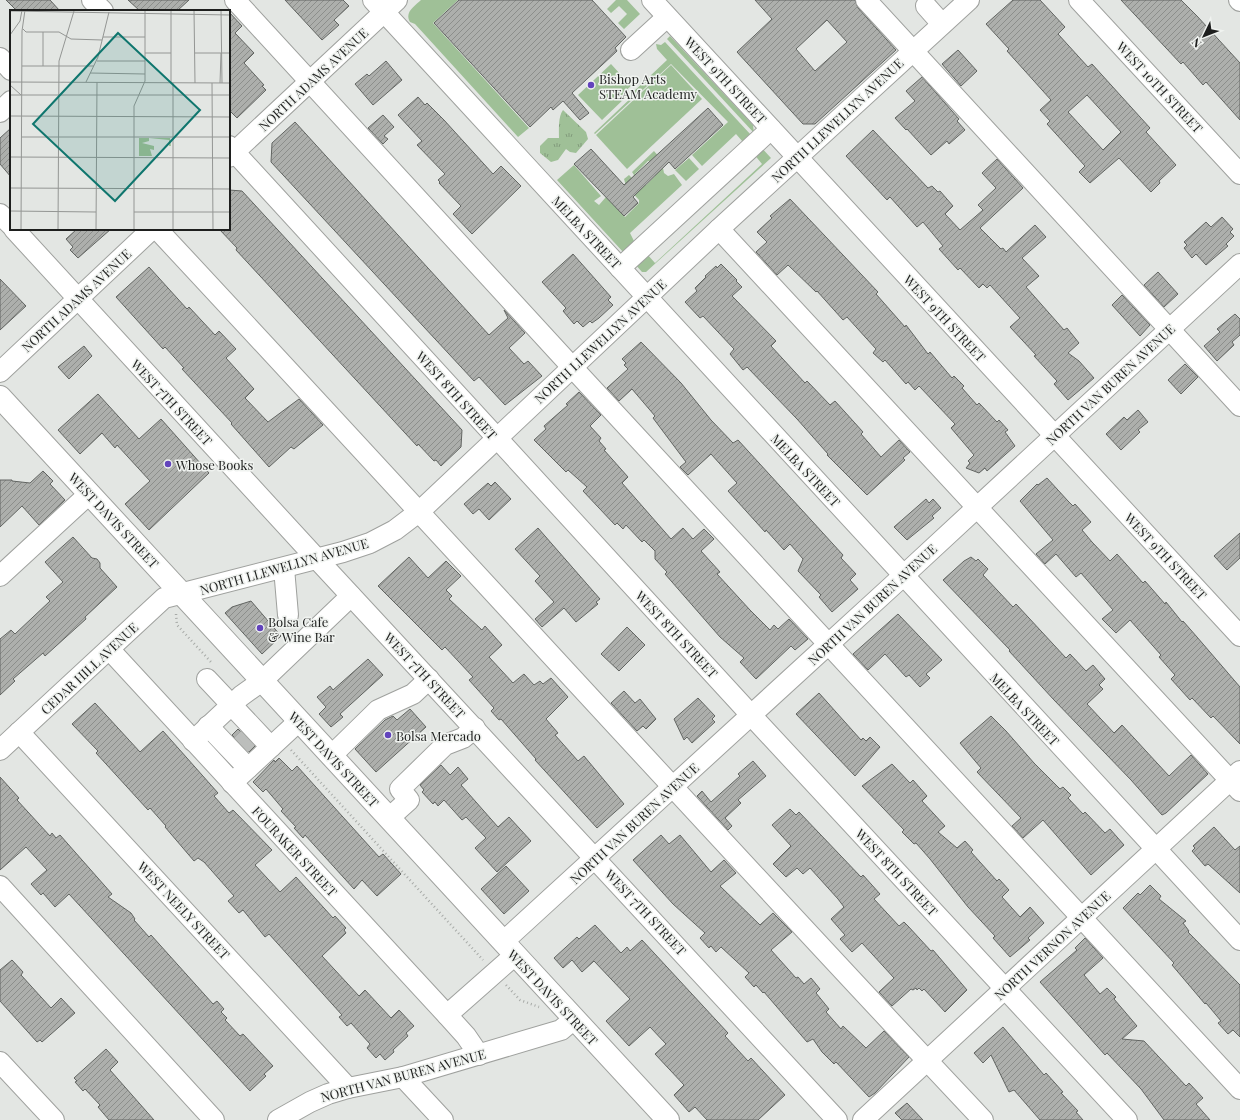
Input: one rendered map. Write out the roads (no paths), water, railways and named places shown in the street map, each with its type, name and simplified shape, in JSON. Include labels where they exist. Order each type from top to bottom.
[{"type":"main road","name":"WEST DAVIS STREET","points":[[1,399],[89,494],[179,603],[262,681],[668,1120]]},
{"type":"street","points":[[92,0],[102,10]]},
{"type":"street","points":[[235,0],[572,367],[1240,1089]]},
{"type":"street","name":"WEST 9TH STREET","points":[[652,0],[1240,636]]},
{"type":"street","points":[[866,0],[1240,406]]},
{"type":"street","name":"NORTH LLEWELLYN AVENUE","points":[[179,603],[284,568],[370,543],[395,530],[420,511],[719,228],[969,0]]},
{"type":"street","name":"WEST 10TH STREET","points":[[1079,0],[1240,174]]},
{"type":"street","name":"NORTH ADAMS AVENUE","points":[[231,152],[310,82],[385,4]]},
{"type":"street","name":"MELBA STREET","points":[[385,4],[620,268],[1240,940]]},
{"type":"street","points":[[926,6],[942,24]]},
{"type":"street","points":[[631,50],[667,17]]},
{"type":"street","points":[[0,58],[10,69]]},
{"type":"street","points":[[0,112],[10,102]]},
{"type":"street","points":[[620,268],[771,129]]},
{"type":"street","name":"WEST 8TH STREET","points":[[231,152],[1127,1120]]},
{"type":"street","points":[[0,214],[10,225]]},
{"type":"street","points":[[719,228],[977,508],[1237,781]]},
{"type":"street","name":"WEST 7TH STREET","points":[[15,230],[351,596],[596,858],[837,1120]]},
{"type":"street","name":"NORTH ADAMS AVENUE","points":[[0,372],[151,230]]},
{"type":"street","points":[[158,230],[420,511],[672,788],[983,1120]]},
{"type":"street","name":"NORTH VAN BUREN AVENUE","points":[[447,1015],[495,973],[509,949],[596,858],[1240,264]]},
{"type":"street","points":[[0,576],[89,494]]},
{"type":"street","points":[[284,568],[288,615]]},
{"type":"street","points":[[193,741],[241,696],[262,681],[351,596]]},
{"type":"street","name":"CEDAR HILL AVENUE","points":[[0,750],[164,598],[179,603]]},
{"type":"street","name":"FOURAKER STREET","points":[[108,649],[447,1015],[466,1036],[479,1055]]},
{"type":"street","points":[[211,673],[232,705],[249,743]]},
{"type":"street","points":[[331,756],[378,710],[414,694],[430,680]]},
{"type":"street","points":[[232,783],[249,743],[299,721]]},
{"type":"street","points":[[208,726],[249,743]]},
{"type":"street","points":[[388,818],[408,800],[400,790],[445,745],[463,738],[475,728]]},
{"type":"street","name":"WEST NEELY STREET","points":[[19,732],[348,1088]]},
{"type":"street","name":"NORTH VERNON AVENUE","points":[[863,1120],[1155,849],[1237,781]]},
{"type":"street","points":[[0,886],[214,1120]]},
{"type":"street","name":"NORTH VAN BUREN AVENUE","points":[[278,1120],[310,1102],[348,1088],[403,1078],[561,1030],[574,1019]]},
{"type":"street","points":[[0,1062],[54,1120]]},
{"type":"street","points":[[403,1078],[443,1120]]},
{"type":"tunnel","points":[[238,748],[251,735]]},
{"type":"place","name":"Bishop Arts STEAM Academy","points":[[591,85]]},
{"type":"place","name":"Whose Books","points":[[168,464]]},
{"type":"place","name":"Bolsa Cafe & Wine Bar","points":[[260,628]]},
{"type":"place","name":"Bolsa Mercado","points":[[388,735]]}]
